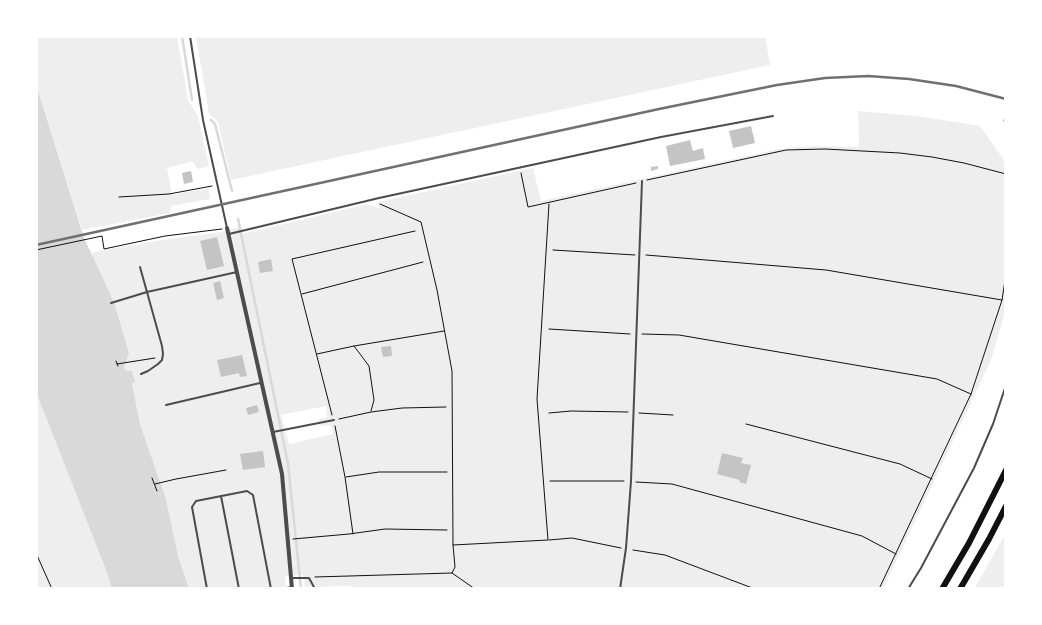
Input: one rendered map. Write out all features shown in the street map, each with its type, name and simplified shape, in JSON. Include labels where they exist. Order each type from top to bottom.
[{"type":"main road","points":[[942,589],[969,543],[1006,470]]},
{"type":"main road","points":[[960,589],[1006,506]]},
{"type":"street","points":[[227,228],[282,474],[292,588]]},
{"type":"lane","points":[[190,36],[203,120],[227,228]]},
{"type":"lane","points":[[229,234],[379,198],[773,116]]},
{"type":"lane","points":[[620,589],[626,548],[630,481],[642,182]]},
{"type":"lane","points":[[140,267],[162,346],[162,360],[154,368],[141,374]]},
{"type":"lane","points":[[111,303],[147,292],[237,272]]},
{"type":"lane","points":[[166,405],[262,383]]},
{"type":"lane","points":[[908,589],[974,468],[993,424],[1006,385]]},
{"type":"lane","points":[[274,432],[334,420]]},
{"type":"lane","points":[[207,589],[192,508],[196,501],[247,491],[253,495],[271,589]]},
{"type":"lane","points":[[221,496],[239,589]]},
{"type":"lane","points":[[291,578],[309,578],[315,589]]},
{"type":"lane","points":[[280,589],[292,588]]},
{"type":"path","points":[[1006,117],[1004,120],[1006,128]]},
{"type":"path","points":[[520,168],[528,207],[786,150],[826,148],[924,156],[964,163],[1006,174]]},
{"type":"path","points":[[119,197],[169,194],[218,185]]},
{"type":"path","points":[[379,198],[381,205],[421,222],[445,331],[452,371],[453,545],[455,567],[452,573]]},
{"type":"path","points":[[548,540],[537,399],[549,202]]},
{"type":"path","points":[[36,250],[102,236],[104,248],[165,236],[227,228]]},
{"type":"path","points":[[353,534],[334,420],[292,259],[414,231]]},
{"type":"path","points":[[553,250],[826,270],[1002,300]]},
{"type":"path","points":[[302,294],[423,262]]},
{"type":"path","points":[[879,589],[971,394],[1002,300],[1006,274]]},
{"type":"path","points":[[548,329],[679,335],[937,379],[971,394]]},
{"type":"path","points":[[317,354],[445,331]]},
{"type":"path","points":[[354,346],[369,366],[374,400],[371,412]]},
{"type":"path","points":[[118,366],[116,362],[162,357]]},
{"type":"path","points":[[334,420],[402,408],[446,407]]},
{"type":"path","points":[[549,413],[571,411],[673,415]]},
{"type":"path","points":[[746,424],[900,464],[932,480]]},
{"type":"path","points":[[154,484],[176,478],[226,470]]},
{"type":"path","points":[[345,477],[379,472],[447,472]]},
{"type":"path","points":[[152,478],[156,492]]},
{"type":"path","points":[[550,481],[630,481],[672,484],[853,533],[896,554]]},
{"type":"path","points":[[295,538],[353,534],[384,529],[447,530]]},
{"type":"path","points":[[453,545],[572,538],[664,555],[756,589]]},
{"type":"path","points":[[36,553],[52,589]]},
{"type":"path","points":[[309,578],[452,573],[475,589]]},
{"type":"shaded area","points":[[36,36],[177,36],[188,100],[198,116],[209,166],[198,169],[191,160],[191,162],[167,168],[172,195],[209,188],[210,199],[171,206],[170,213],[82,230],[36,84]]},
{"type":"shaded area","points":[[196,36],[765,36],[770,65],[231,180],[218,122],[209,114]]},
{"type":"shaded area","points":[[36,84],[84,238],[114,302],[129,353],[124,367],[125,370],[132,371],[135,382],[132,383],[140,424],[166,499],[178,556],[189,589],[112,589],[36,392]]},
{"type":"shaded area","points":[[858,111],[917,116],[980,126],[1006,163],[1006,309],[991,360],[883,589],[351,589],[351,586],[305,587],[303,575],[285,576],[286,589],[189,589],[178,557],[166,499],[140,424],[132,382],[134,381],[132,371],[125,370],[124,367],[129,353],[114,302],[91,254],[98,251],[222,232],[241,227],[243,234],[367,204],[379,208],[378,202],[533,168],[541,201],[779,149],[812,146],[859,147]],"holes":[[[326,406],[327,417],[319,419],[320,426],[329,425],[332,428],[333,434],[289,444],[281,415]]]},
{"type":"shaded area","points":[[36,392],[106,570],[112,589],[36,589]]},
{"type":"shaded area","points":[[1006,533],[1006,585],[1004,589],[974,589]]},
{"type":"building","points":[[751,126],[755,143],[733,148],[729,131]]},
{"type":"building","points":[[690,140],[693,151],[703,148],[705,159],[670,166],[666,146]]},
{"type":"building","points":[[658,166],[658,169],[651,171],[651,167]]},
{"type":"building","points":[[191,171],[193,182],[184,184],[182,173]]},
{"type":"building","points":[[217,237],[224,266],[207,270],[200,241]]},
{"type":"building","points":[[271,259],[273,271],[260,273],[258,262]]},
{"type":"building","points":[[220,281],[224,298],[217,300],[213,283]]},
{"type":"building","points":[[391,346],[392,356],[383,357],[381,347]]},
{"type":"building","points":[[242,355],[247,376],[240,377],[239,373],[221,377],[217,360]]},
{"type":"building","points":[[257,405],[259,412],[248,415],[246,408]]},
{"type":"building","points":[[263,451],[265,467],[243,470],[240,454]]},
{"type":"building","points":[[722,453],[743,458],[741,463],[751,465],[746,484],[739,482],[740,480],[717,474]]},
{"type":"waterway","points":[[182,36],[192,100]]},
{"type":"waterway","points":[[211,120],[215,124],[232,191]]},
{"type":"waterway","points":[[238,219],[288,464],[301,589]]},
{"type":"railway","points":[[36,245],[777,85],[825,78],[868,76],[909,79],[956,86],[1006,99]]}]
